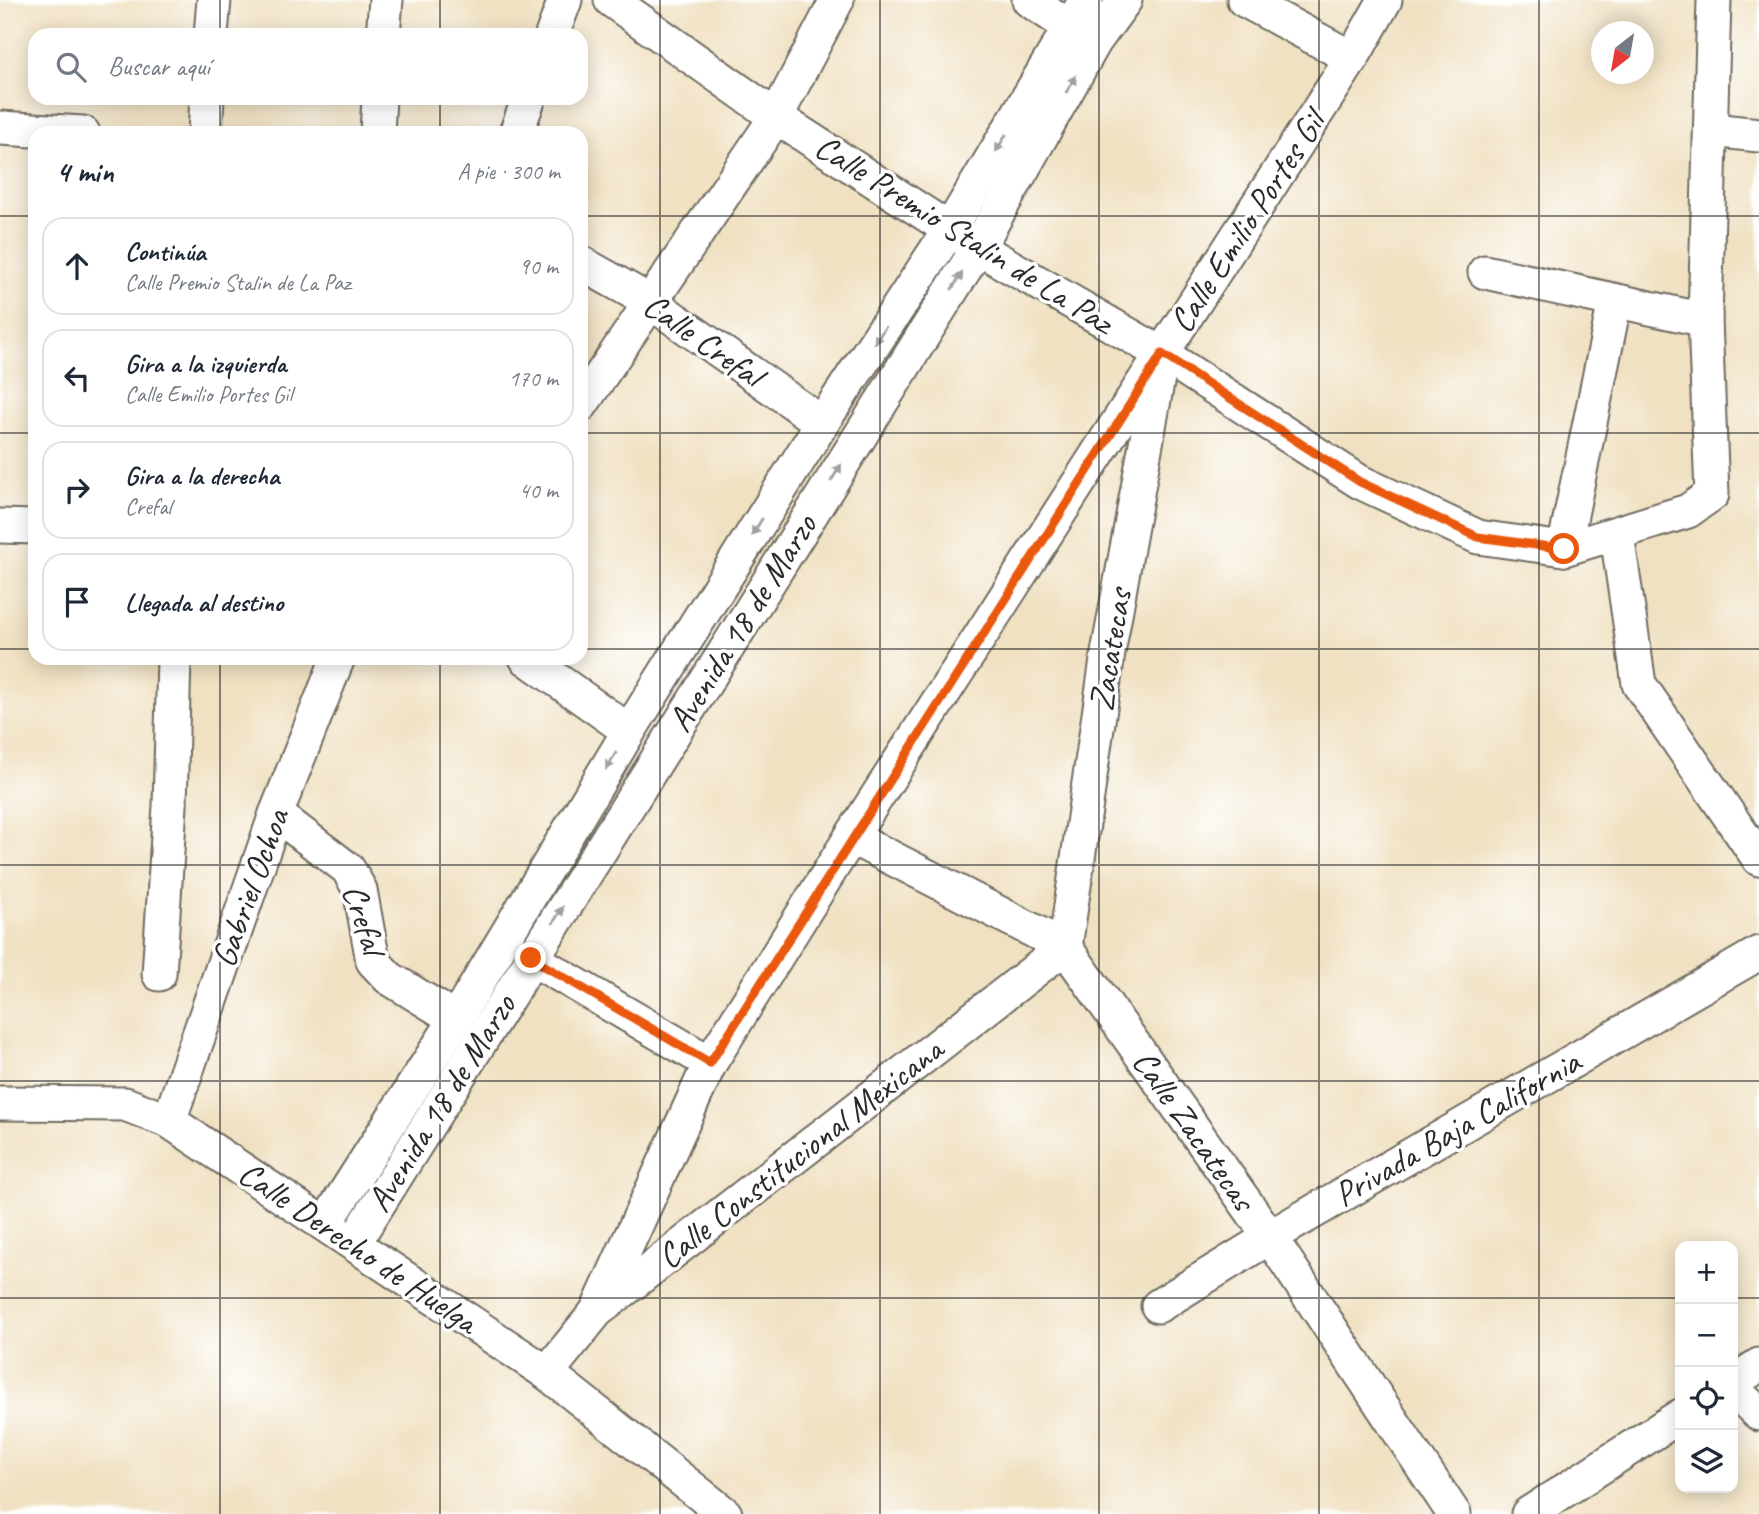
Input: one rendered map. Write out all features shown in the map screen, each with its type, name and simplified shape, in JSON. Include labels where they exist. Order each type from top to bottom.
[{"type":"street","points":[[212,28],[214,0]]},
{"type":"street","points":[[384,28],[386,0]]},
{"type":"street","points":[[555,28],[565,0]]},
{"type":"street","name":"Calle Premio Stalin de La Paz","points":[[611,0],[776,117],[978,248],[1162,354],[1360,482],[1478,537],[1564,549],[1617,535],[1688,511],[1712,494],[1705,320]]},
{"type":"street","points":[[588,394],[776,117],[837,0]]},
{"type":"street","points":[[1029,0],[1078,13]]},
{"type":"street","name":"Avenida 18 de Marzo","points":[[354,1243],[978,248],[1096,41],[1125,0]]},
{"type":"street","points":[[1244,0],[1352,58]]},
{"type":"street","name":"Calle Emilio Portes Gil","points":[[597,1311],[710,1063],[851,837],[1352,58],[1385,0]]},
{"type":"street","points":[[1485,272],[1705,320],[1714,0]]},
{"type":"street","name":"Avenida 18 de Marzo","points":[[326,1223],[456,1019],[629,731],[822,423],[950,229],[1078,13]]},
{"type":"street","points":[[205,126],[207,105]]},
{"type":"street","points":[[377,126],[379,105]]},
{"type":"street","points":[[519,126],[526,105]]},
{"type":"street","points":[[0,128],[28,130]]},
{"type":"street","points":[[1712,130],[1759,135]]},
{"type":"street","name":"Calle Crefal","points":[[588,267],[649,301],[822,423]]},
{"type":"street","points":[[1564,549],[1615,301]]},
{"type":"street","name":"Zacatecas","points":[[1065,947],[1108,653],[1162,354]]},
{"type":"street","points":[[0,526],[28,527]]},
{"type":"street","points":[[1617,535],[1639,684],[1759,859]]},
{"type":"street","points":[[159,974],[170,806],[174,665]]},
{"type":"street","name":"Gabriel Ochoa","points":[[169,1121],[276,814],[335,665]]},
{"type":"street","points":[[536,665],[629,731]]},
{"type":"street","name":"Crefal","points":[[276,814],[348,869],[360,890],[373,961],[389,978],[456,1019]]},
{"type":"street","name":"Calle Zacatecas","points":[[851,837],[1065,947],[1270,1237],[1454,1514]]},
{"type":"street","name":"Calle Constitucional Mexicana","points":[[547,1373],[597,1311],[1065,947]]},
{"type":"street","name":"Privada Baja California","points":[[1158,1306],[1270,1237],[1759,953]]},
{"type":"street","points":[[531,958],[710,1063]]},
{"type":"street","name":"Calle Derecho de Huelga","points":[[0,1103],[125,1104],[169,1121],[326,1223],[547,1373],[725,1514]]},
{"type":"street","points":[[1738,1379],[1759,1365]]},
{"type":"street","points":[[1738,1394],[1759,1414]]},
{"type":"street","points":[[1528,1514],[1675,1419]]},
{"type":"route","points":[[531,958],[710,1063],[851,837],[1162,354],[1360,482],[1478,537],[1564,549]]}]
